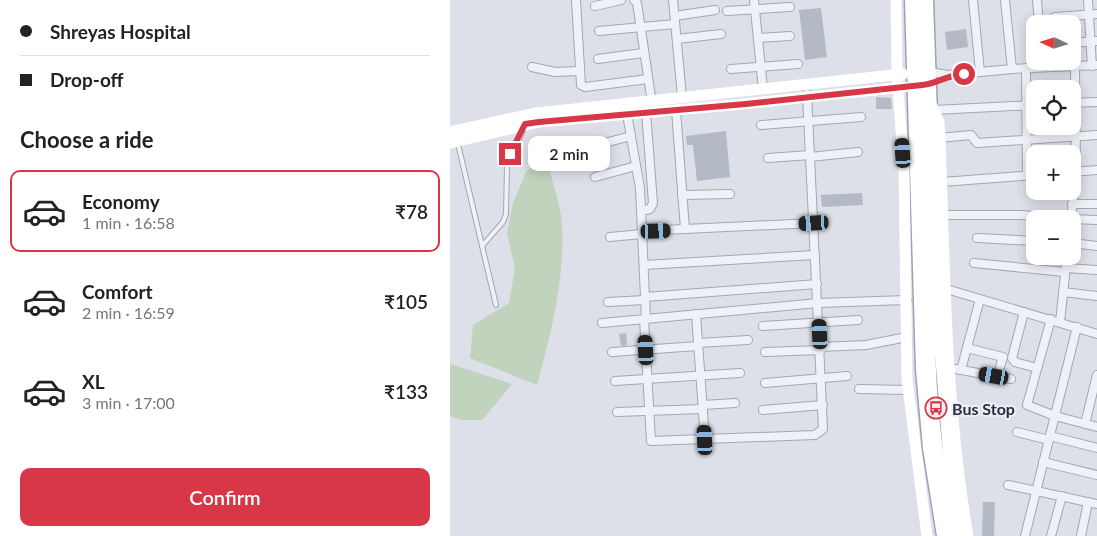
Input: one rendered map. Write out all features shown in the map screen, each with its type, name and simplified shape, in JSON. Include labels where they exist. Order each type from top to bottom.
[{"type":"main road","points":[[911,0],[921,79],[932,106],[938,323],[950,464],[960,536]]},
{"type":"main road","points":[[927,0],[921,79],[922,369],[928,448],[943,536]]},
{"type":"street","points":[[576,0],[580,83],[585,87],[648,79]]},
{"type":"street","points":[[595,6],[621,0]]},
{"type":"street","points":[[673,0],[682,97]]},
{"type":"street","points":[[754,0],[763,89]]},
{"type":"street","points":[[896,0],[897,75],[904,170],[908,390],[927,536]]},
{"type":"street","points":[[919,0],[921,79],[938,323],[937,365],[943,488],[951,536]]},
{"type":"street","points":[[973,0],[980,72]]},
{"type":"street","points":[[1005,0],[1012,69]]},
{"type":"street","points":[[1037,0],[1038,15]]},
{"type":"street","points":[[1081,66],[1095,66],[1093,14],[1088,0]]},
{"type":"street","points":[[637,1],[639,26],[648,79],[653,203],[650,209],[641,211]]},
{"type":"street","points":[[727,11],[790,7]]},
{"type":"street","points":[[599,31],[675,20],[714,10]]},
{"type":"street","points":[[677,39],[721,34]]},
{"type":"street","points":[[758,38],[790,36]]},
{"type":"street","points":[[1081,42],[1094,41]]},
{"type":"street","points":[[598,59],[643,53]]},
{"type":"street","points":[[731,69],[798,64]]},
{"type":"street","points":[[532,67],[555,72],[579,71]]},
{"type":"street","points":[[452,139],[532,120],[650,108],[676,110],[898,88],[921,79],[1026,68]]},
{"type":"street","points":[[532,120],[627,114],[682,97],[897,75],[921,79],[948,75]]},
{"type":"street","points":[[627,114],[641,211],[651,441],[705,440],[820,433],[824,424],[806,84]]},
{"type":"street","points":[[1081,103],[1097,102]]},
{"type":"street","points":[[968,536],[948,367],[938,323],[943,288],[943,215],[940,138],[938,122],[932,106],[1026,106]]},
{"type":"street","points":[[676,110],[685,229]]},
{"type":"street","points":[[761,125],[861,117]]},
{"type":"street","points":[[940,138],[971,135],[977,143],[1097,135]]},
{"type":"street","points":[[1026,135],[1027,145]]},
{"type":"street","points":[[578,150],[631,136]]},
{"type":"street","points":[[1075,136],[1075,145]]},
{"type":"street","points":[[768,158],[858,152]]},
{"type":"street","points":[[595,177],[636,166]]},
{"type":"street","points":[[1081,171],[1097,170]]},
{"type":"street","points":[[942,182],[1026,175]]},
{"type":"street","points":[[682,195],[730,194]]},
{"type":"street","points":[[1071,210],[1072,200]]},
{"type":"street","points":[[1072,204],[1097,204]]},
{"type":"street","points":[[943,215],[1026,215]]},
{"type":"street","points":[[1081,219],[1097,220]]},
{"type":"street","points":[[610,237],[685,229],[814,223]]},
{"type":"street","points":[[977,238],[1026,241]]},
{"type":"street","points":[[1081,244],[1097,246]]},
{"type":"street","points":[[644,265],[815,255]]},
{"type":"street","points":[[974,263],[1065,270],[1097,270]]},
{"type":"street","points":[[1060,322],[1066,265]]},
{"type":"street","points":[[608,302],[817,284]]},
{"type":"street","points":[[943,288],[1097,334]]},
{"type":"street","points":[[1063,292],[1097,296]]},
{"type":"street","points":[[961,370],[980,299]]},
{"type":"street","points":[[602,323],[818,303],[907,300]]},
{"type":"street","points":[[1024,312],[1012,358],[1015,362],[1037,368]]},
{"type":"street","points":[[696,314],[705,440]]},
{"type":"street","points":[[1051,319],[1027,405],[1055,416],[1097,427]]},
{"type":"street","points":[[763,326],[858,320]]},
{"type":"street","points":[[1024,536],[1078,327]]},
{"type":"street","points":[[765,352],[866,346],[907,337]]},
{"type":"street","points":[[612,352],[748,340]]},
{"type":"street","points":[[967,348],[1003,357],[1000,367]]},
{"type":"street","points":[[948,367],[1011,379]]},
{"type":"street","points":[[615,382],[700,377],[740,372]]},
{"type":"street","points":[[765,383],[847,376]]},
{"type":"street","points":[[1085,424],[1097,376]]},
{"type":"street","points":[[858,390],[908,390]]},
{"type":"street","points":[[617,412],[735,404]]},
{"type":"street","points":[[764,410],[823,405]]},
{"type":"street","points":[[1017,432],[1097,448]]},
{"type":"street","points":[[1043,462],[1097,476]]},
{"type":"street","points":[[1008,485],[1097,504]]},
{"type":"street","points":[[1051,536],[1062,496]]},
{"type":"street","points":[[1081,536],[1088,502]]},
{"type":"lane","points":[[482,246],[503,222],[506,214],[507,166],[532,120]]},
{"type":"lane","points":[[452,139],[482,246],[496,305]]},
{"type":"green space","points":[[546,158],[560,208],[562,246],[556,306],[537,385],[470,358],[473,325],[509,303],[515,268],[507,234],[513,203],[527,170]]},
{"type":"green space","points":[[450,364],[512,384],[482,420],[461,420],[450,416]]},
{"type":"building","points":[[821,8],[827,57],[805,60],[799,10]]},
{"type":"building","points":[[966,29],[968,47],[947,50],[945,32]]},
{"type":"building","points":[[876,97],[891,98],[892,109],[876,109]]},
{"type":"building","points":[[726,131],[730,177],[697,181],[693,145],[687,145],[686,136]]},
{"type":"building","points":[[862,193],[863,205],[822,207],[821,195]]},
{"type":"building","points":[[626,333],[627,345],[621,346],[619,334]]},
{"type":"building","points":[[983,502],[995,502],[994,536],[982,536]]},
{"type":"place","name":"Bus Stop","points":[[936,408]]},
{"type":"route","points":[[510,154],[524,130],[525,124],[746,104],[922,85],[930,84],[948,75],[964,74]]}]
